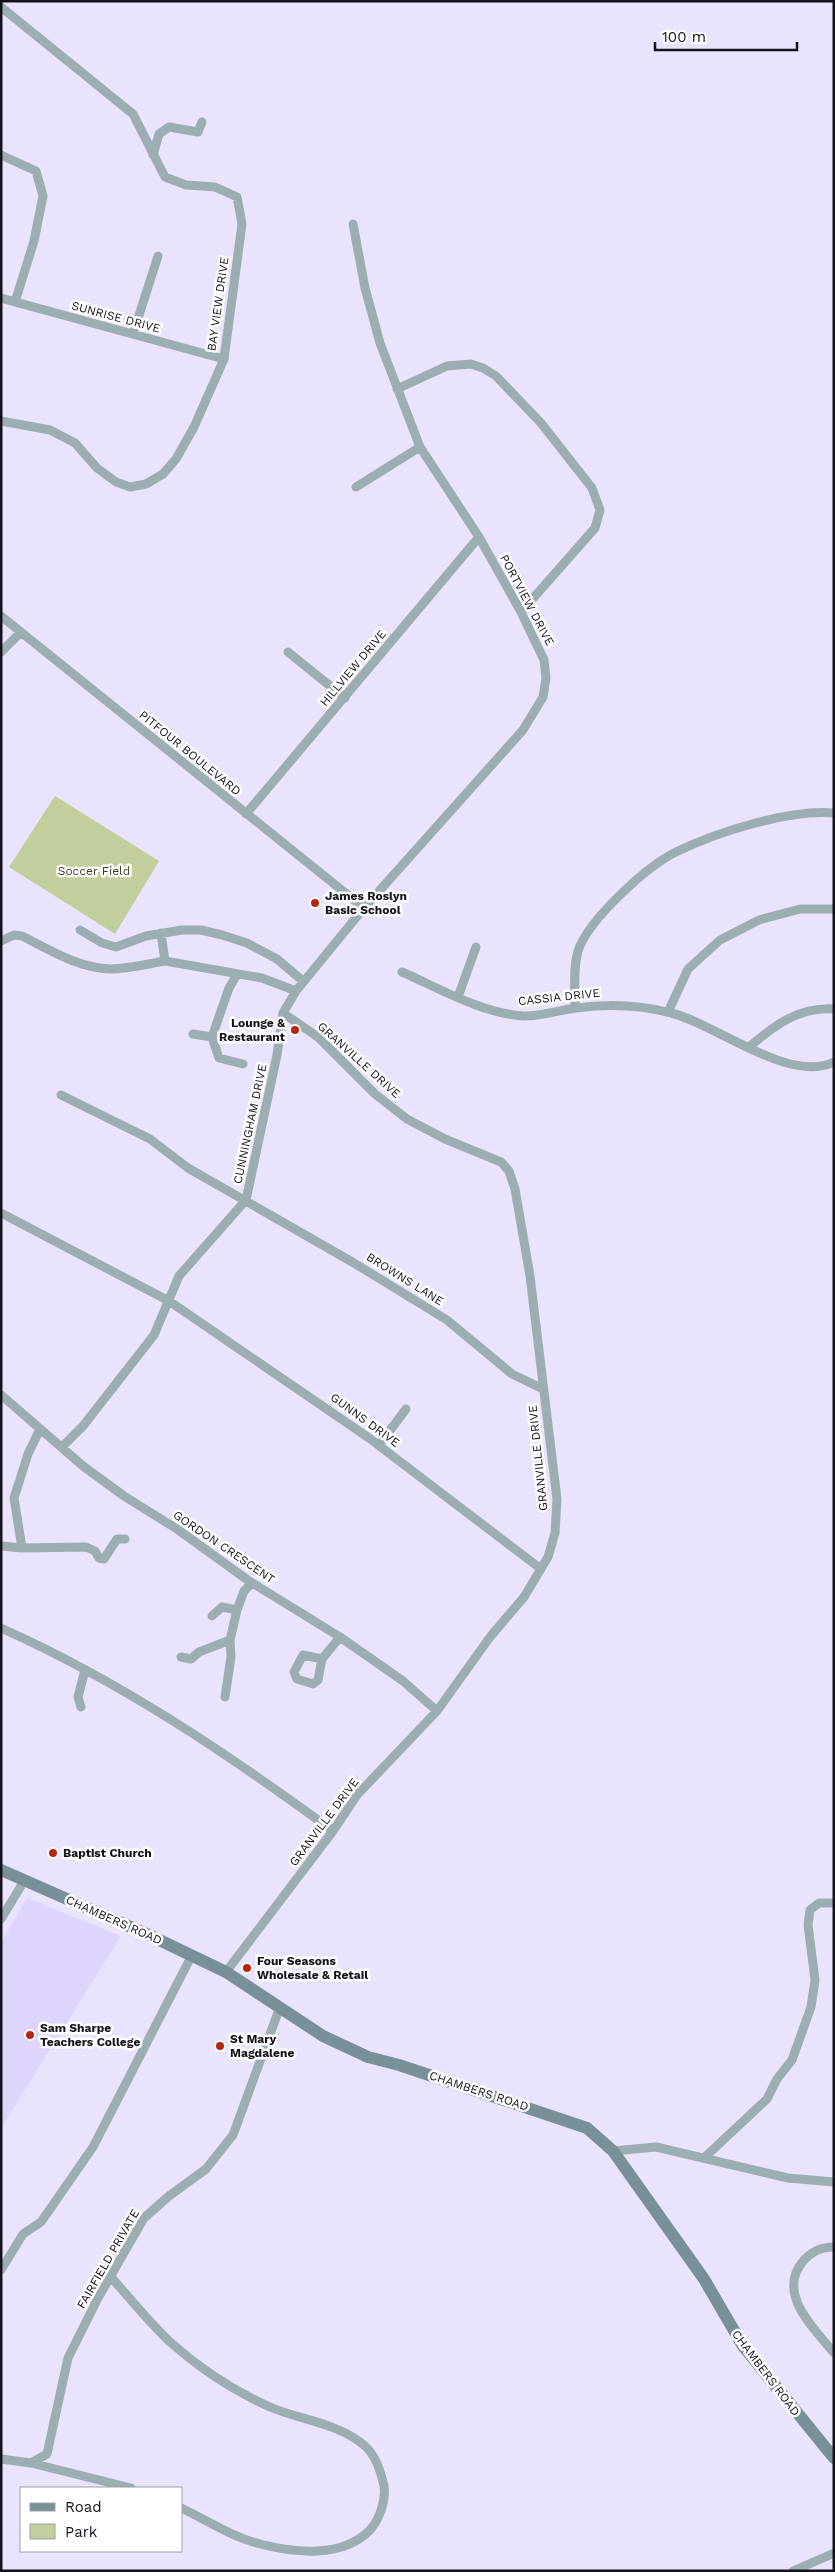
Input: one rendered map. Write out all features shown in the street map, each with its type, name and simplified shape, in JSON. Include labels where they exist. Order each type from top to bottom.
[{"type":"street","points":[[1,7],[133,114],[152,151]]},
{"type":"street","points":[[152,151],[159,134],[169,127],[198,132],[202,122]]},
{"type":"street","name":"BAY VIEW DRIVE","points":[[1,421],[50,430],[75,443],[97,468],[116,482],[130,487],[146,484],[163,474],[176,459],[208,399],[224,359],[242,224],[237,197],[215,187],[186,186],[165,177],[152,151]]},
{"type":"street","points":[[1,155],[36,171],[43,196],[34,241],[16,302]]},
{"type":"street","name":"PORTVIEW DRIVE","points":[[283,1013],[303,981],[364,908],[523,730],[536,712],[543,697],[546,678],[544,660],[521,612],[479,537],[420,447],[380,343],[365,288],[353,224]]},
{"type":"street","points":[[132,334],[158,256]]},
{"type":"street","name":"SUNRISE DRIVE","points":[[1,298],[224,359]]},
{"type":"street","points":[[397,389],[447,366],[471,364],[483,368],[496,376],[541,423],[592,488],[600,510],[595,528],[521,612]]},
{"type":"street","points":[[356,487],[420,447]]},
{"type":"street","name":"HILLVIEW DRIVE","points":[[246,814],[479,537]]},
{"type":"street","name":"PITFOUR BOULEVARD","points":[[1,616],[364,908]]},
{"type":"street","points":[[1,652],[21,632]]},
{"type":"street","points":[[288,652],[345,698]]},
{"type":"street","points":[[575,1008],[575,966],[578,950],[594,922],[626,888],[675,852],[730,832],[788,814],[834,813]]},
{"type":"street","points":[[668,1012],[688,968],[720,940],[759,920],[800,908],[834,908]]},
{"type":"street","points":[[80,930],[102,944],[116,947],[161,933],[202,930],[247,943],[277,958],[303,981]]},
{"type":"street","points":[[161,933],[165,961]]},
{"type":"street","points":[[1,941],[14,935],[22,936],[88,966],[110,969],[165,961],[226,971],[236,976],[262,978],[296,991]]},
{"type":"street","points":[[458,997],[476,947]]},
{"type":"street","name":"CASSIA DRIVE","points":[[402,972],[499,1013],[526,1016],[608,1005],[668,1012],[695,1020],[750,1047],[797,1066],[814,1068],[834,1062]]},
{"type":"street","points":[[236,976],[229,988],[212,1037],[219,1058],[243,1064]]},
{"type":"street","points":[[750,1047],[769,1030],[795,1014],[820,1008],[834,1009]]},
{"type":"street","name":"CUNNINGHAM DRIVE","points":[[62,1447],[83,1426],[154,1335],[179,1276],[246,1200],[277,1055],[283,1013]]},
{"type":"street","name":"GRANVILLE DRIVE","points":[[226,1972],[333,1831],[357,1795],[437,1711],[490,1637],[524,1597],[541,1569],[556,1533],[557,1499],[530,1276],[515,1189],[509,1171],[501,1162],[452,1142],[407,1119],[375,1094],[318,1037],[283,1013]]},
{"type":"street","points":[[193,1034],[212,1037]]},
{"type":"street","name":"BROWNS LANE","points":[[61,1096],[150,1139],[188,1168],[354,1263],[447,1320],[512,1374],[543,1389]]},
{"type":"street","name":"GUNNS DRIVE","points":[[1,1213],[169,1301],[379,1445],[541,1569]]},
{"type":"street","name":"GORDON CRESCENT","points":[[1,1395],[40,1429],[124,1496],[177,1529],[252,1583],[340,1637],[403,1681],[437,1711]]},
{"type":"street","points":[[379,1445],[406,1409]]},
{"type":"street","points":[[22,1548],[14,1498],[28,1454],[40,1429]]},
{"type":"street","points":[[1,1546],[22,1548],[86,1546],[95,1551],[99,1558],[104,1559],[116,1539],[125,1539]]},
{"type":"street","points":[[225,1697],[231,1657],[230,1640],[234,1630],[237,1610],[244,1591],[252,1583]]},
{"type":"street","points":[[212,1616],[222,1607],[237,1610]]},
{"type":"street","points":[[1,1628],[56,1652],[177,1723],[261,1778],[333,1831]]},
{"type":"street","points":[[322,1659],[340,1637]]},
{"type":"street","points":[[181,1657],[191,1659],[199,1652],[230,1640]]},
{"type":"street","points":[[80,1706],[78,1697],[85,1670]]},
{"type":"street","name":"CHAMBERS ROAD","points":[[1,1870],[226,1972],[322,2036],[368,2057],[446,2080],[587,2128],[613,2151],[704,2279],[742,2346],[834,2458]]},
{"type":"street","points":[[1,1918],[24,1881]]},
{"type":"street","points":[[705,2157],[767,2099],[792,2060],[810,2007],[815,1980],[808,1925],[810,1910],[819,1903],[834,1903]]},
{"type":"street","points":[[1,2270],[23,2234],[41,2222],[93,2147],[192,1955]]},
{"type":"street","name":"FAIRFIELD PRIVATE","points":[[30,2463],[46,2454],[68,2358],[110,2276],[144,2218],[169,2196],[206,2169],[233,2135],[280,2007]]},
{"type":"street","points":[[613,2151],[656,2147],[788,2178],[834,2182]]},
{"type":"street","points":[[834,2248],[822,2247],[804,2260],[794,2278],[794,2293],[798,2306],[834,2353]]},
{"type":"street","points":[[110,2276],[168,2340],[210,2373],[270,2407],[338,2430],[365,2446],[380,2469],[384,2489],[382,2508],[374,2526],[363,2537],[347,2547],[322,2551],[260,2544],[230,2532],[182,2508]]},
{"type":"street","points":[[1,2459],[30,2463],[126,2487]]},
{"type":"street","points":[[793,2571],[834,2553]]},
{"type":"shaded area","name":"Sam Sharpe Teachers College","points":[[27,1898],[121,1936],[1,2128],[1,1943]]},
{"type":"green space","name":"Soccer Field","points":[[55,796],[159,861],[115,934],[9,867]]},
{"type":"place","name":"James Roslyn Basic School","points":[[315,903]]},
{"type":"place","name":"Lounge & Restaurant","points":[[295,1030]]},
{"type":"place","name":"Baptist Church","points":[[53,1853]]},
{"type":"place","name":"Four Seasons Wholesale & Retail","points":[[247,1968]]},
{"type":"place","name":"Sam Sharpe Teachers College","points":[[30,2035]]},
{"type":"place","name":"St Mary Magdalene","points":[[220,2046]]}]
